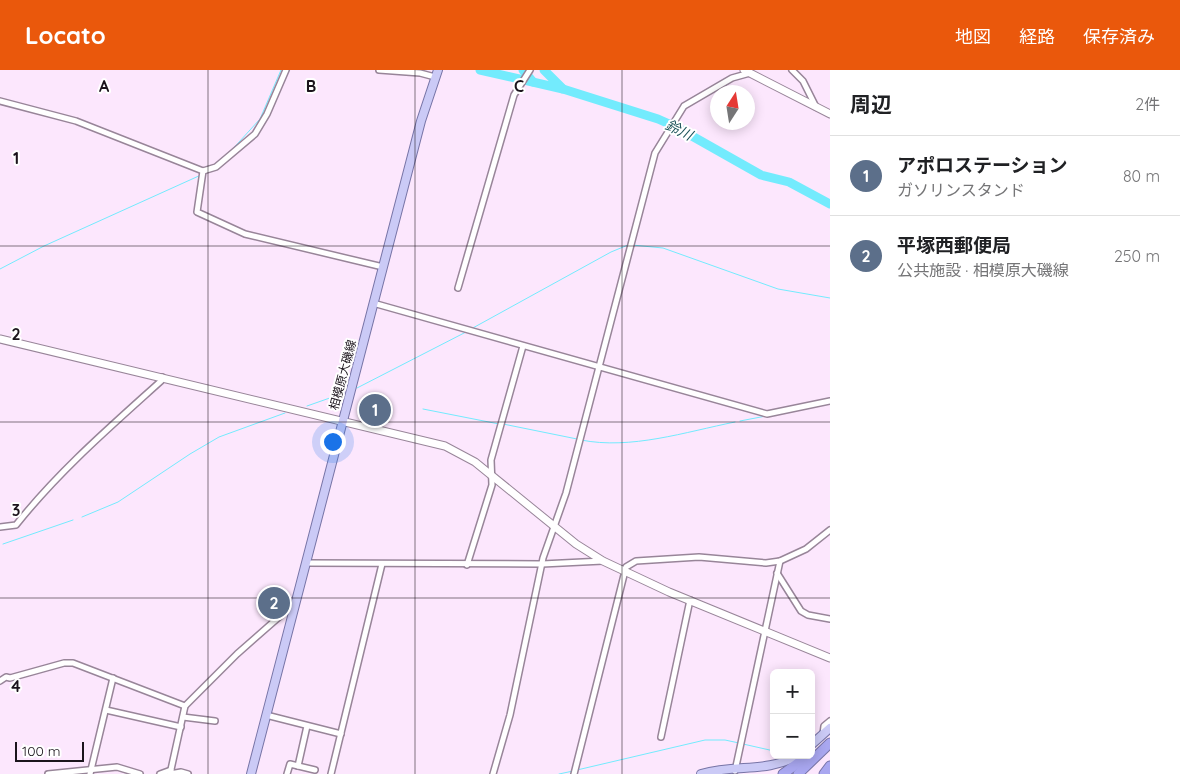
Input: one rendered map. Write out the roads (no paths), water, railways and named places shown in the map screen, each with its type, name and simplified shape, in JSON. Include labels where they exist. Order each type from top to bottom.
[{"type":"highway","points":[[815,748],[826,736]]},
{"type":"highway","points":[[798,774],[830,743]]},
{"type":"highway","points":[[806,774],[830,752]]},
{"type":"highway","points":[[783,774],[803,759]]},
{"type":"highway","points":[[824,774],[830,766]]},
{"type":"main road","name":"相模原大磯線","points":[[251,774],[421,120],[437,74]]},
{"type":"main road","points":[[815,743],[826,736],[830,728]]},
{"type":"main road","points":[[701,774],[720,771],[767,772],[785,765],[794,759]]},
{"type":"street","points":[[0,100],[76,121],[203,171],[216,167],[255,134],[267,114],[286,70]]},
{"type":"street","points":[[379,70],[437,74]]},
{"type":"street","points":[[458,288],[515,91],[530,70]]},
{"type":"street","points":[[792,70],[803,81],[816,107]]},
{"type":"street","points":[[493,774],[510,716],[542,564],[566,493],[655,153],[684,106],[732,78],[747,72],[830,114]]},
{"type":"street","points":[[203,171],[197,212],[245,234],[383,267]]},
{"type":"street","points":[[373,303],[767,414],[830,401]]},
{"type":"street","points":[[0,339],[445,446],[475,462],[576,544],[603,562],[830,658]]},
{"type":"street","points":[[467,564],[492,485],[491,460],[523,346]]},
{"type":"street","points":[[0,528],[16,524],[39,496],[82,452],[161,380],[162,377]]},
{"type":"street","points":[[574,774],[626,567],[636,560],[699,558],[766,563],[780,561],[806,549],[830,530]]},
{"type":"street","points":[[735,772],[780,561]]},
{"type":"street","points":[[306,563],[542,564],[603,562]]},
{"type":"street","points":[[331,774],[382,564]]},
{"type":"street","points":[[777,573],[801,611],[808,615],[830,619]]},
{"type":"street","points":[[661,737],[690,600]]},
{"type":"street","points":[[170,772],[185,706],[237,654],[287,610],[294,608]]},
{"type":"street","points":[[0,681],[6,677],[10,678],[64,663],[73,663],[185,706]]},
{"type":"street","points":[[90,772],[113,678]]},
{"type":"street","points":[[106,710],[181,727]]},
{"type":"street","points":[[266,715],[341,734]]},
{"type":"street","points":[[183,717],[215,721]]},
{"type":"street","points":[[826,736],[824,726],[830,720]]},
{"type":"street","points":[[298,766],[308,726]]},
{"type":"street","points":[[287,774],[290,764],[315,770]]},
{"type":"street","points":[[48,774],[90,772],[117,767],[140,774]]},
{"type":"street","points":[[160,774],[170,772],[188,774]]},
{"type":"waterway","points":[[229,153],[260,119],[281,70]]},
{"type":"waterway","name":"鈴川","points":[[480,70],[563,89],[658,119],[676,127],[761,175],[789,182],[830,204]]},
{"type":"waterway","name":"鈴川","points":[[523,70],[533,82]]},
{"type":"waterway","points":[[544,70],[563,89]]},
{"type":"waterway","points":[[215,165],[224,157]]},
{"type":"waterway","points":[[0,269],[44,246],[201,175]]},
{"type":"waterway","points":[[471,329],[611,252],[628,245]]},
{"type":"waterway","points":[[632,245],[663,248],[778,289],[830,298]]},
{"type":"waterway","points":[[357,388],[468,331]]},
{"type":"waterway","points":[[307,406],[344,393]]},
{"type":"waterway","points":[[423,409],[499,424]]},
{"type":"waterway","points":[[82,517],[118,502],[219,437],[285,413]]},
{"type":"waterway","points":[[740,421],[766,416]]},
{"type":"waterway","points":[[581,440],[600,443],[639,441],[735,422]]},
{"type":"waterway","points":[[503,424],[577,439]]},
{"type":"waterway","points":[[3,544],[73,520]]},
{"type":"waterway","points":[[577,770],[705,740],[725,740],[739,743]]},
{"type":"waterway","points":[[743,744],[770,750]]},
{"type":"waterway","points":[[559,774],[573,771]]},
{"type":"place","name":"アポロステーション","points":[[375,410]]},
{"type":"place","name":"平塚西郵便局","points":[[274,603]]}]
